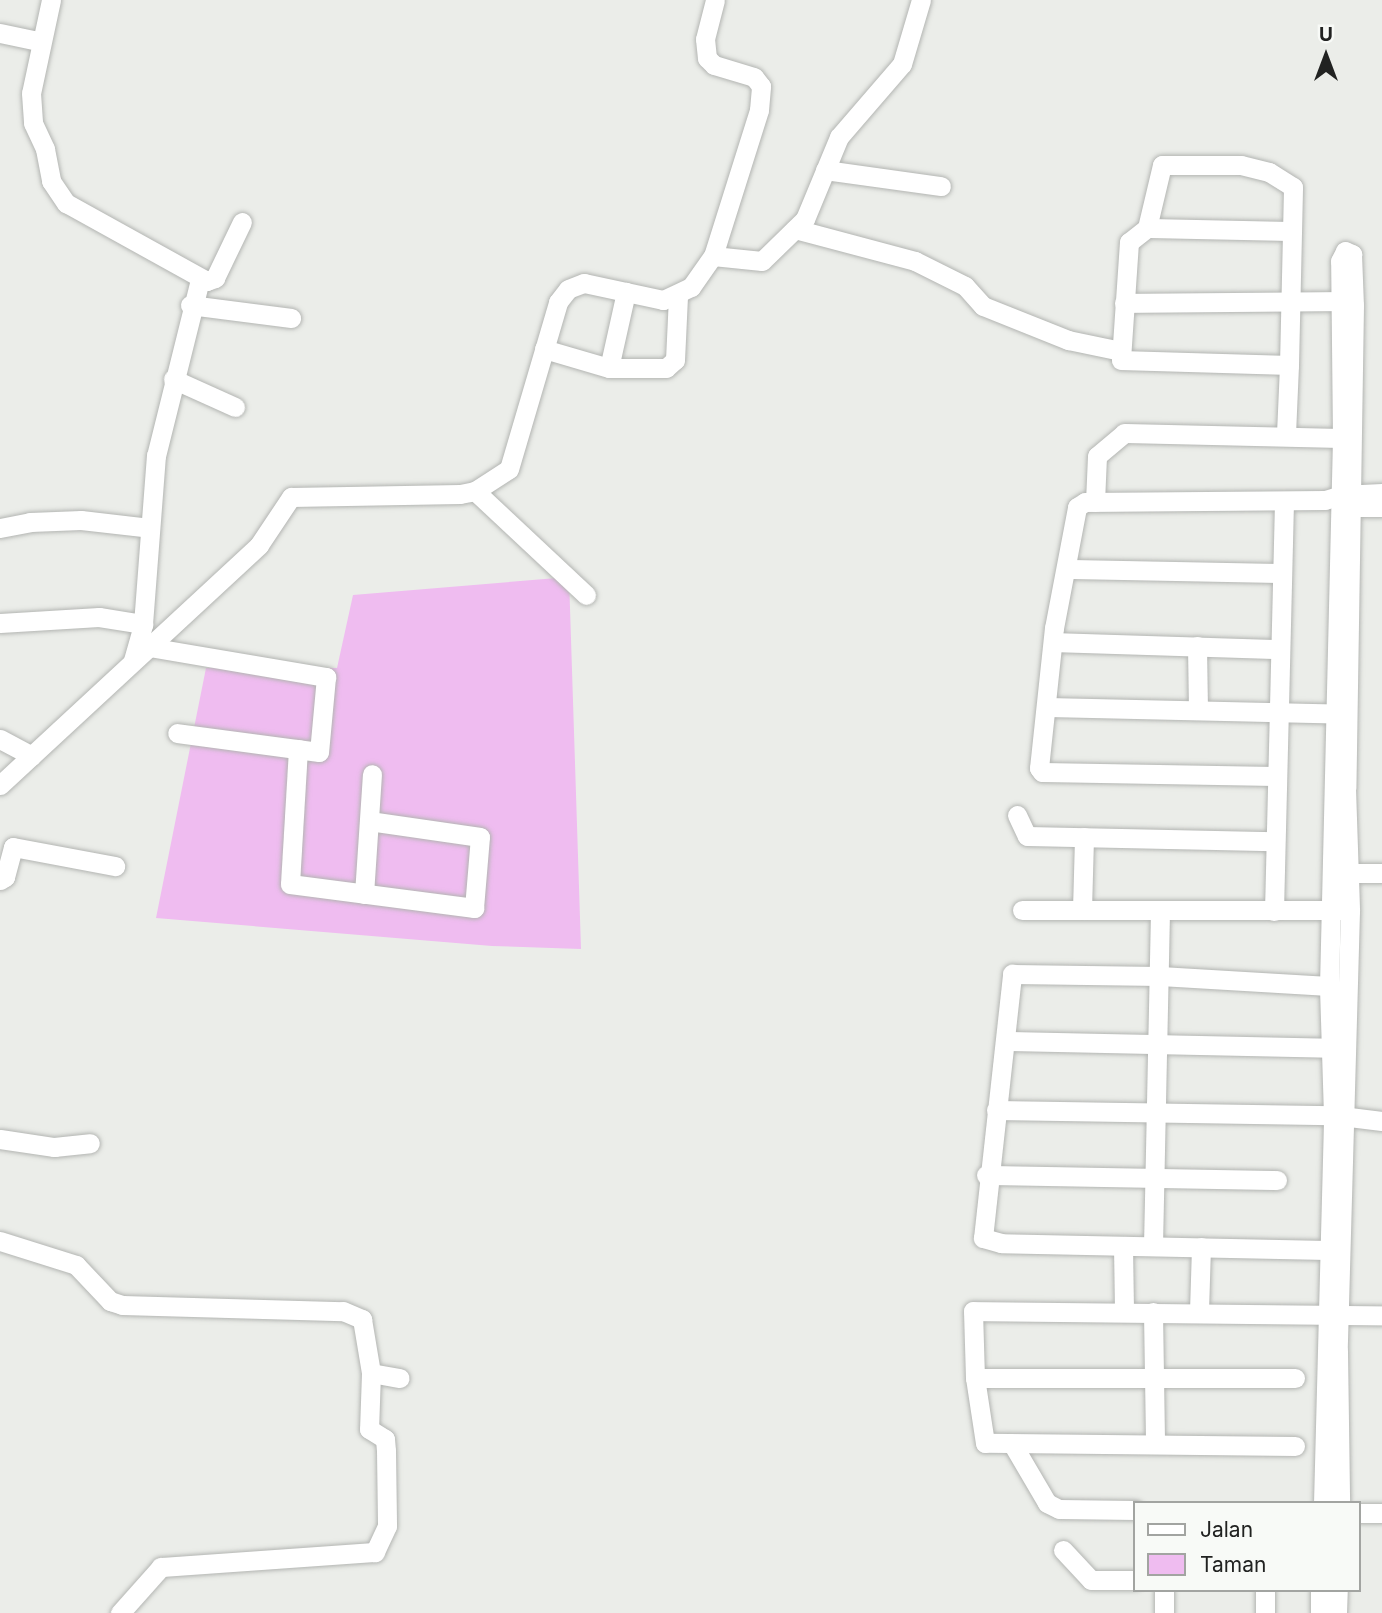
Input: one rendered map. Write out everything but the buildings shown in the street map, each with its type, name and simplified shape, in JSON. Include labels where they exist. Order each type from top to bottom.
[{"type":"street","points":[[51,0],[39,41],[31,93],[33,123],[45,149],[51,181],[66,203],[200,280],[215,278],[242,222]]},
{"type":"street","points":[[0,785],[259,545],[291,497],[475,491],[509,469],[558,302],[568,289],[584,282],[663,300],[678,296],[691,287],[713,256],[759,110],[761,86],[754,77],[714,65],[707,58],[705,39],[715,0]]},
{"type":"street","points":[[713,256],[762,261],[805,219],[839,137],[902,64],[921,0]]},
{"type":"street","points":[[0,33],[39,41]]},
{"type":"street","points":[[1286,434],[1289,365],[1293,187],[1269,172],[1241,165],[1162,165],[1147,228],[1129,242],[1121,351],[1124,362],[1289,365]]},
{"type":"street","points":[[825,170],[941,186]]},
{"type":"street","points":[[1147,228],[1292,231]]},
{"type":"street","points":[[795,229],[915,261],[965,286],[983,306],[1068,340],[1121,351]]},
{"type":"street","points":[[1323,1501],[1340,1116],[1340,256],[1345,251],[1352,254],[1354,292],[1342,501]]},
{"type":"street","points":[[133,661],[143,624],[156,456],[190,305],[200,280]]},
{"type":"street","points":[[609,368],[626,292]]},
{"type":"street","points":[[544,349],[609,368],[658,370],[675,360],[678,296]]},
{"type":"street","points":[[1124,303],[1340,301]]},
{"type":"street","points":[[190,305],[291,318]]},
{"type":"street","points":[[173,379],[235,408]]},
{"type":"street","points":[[1095,502],[1097,456],[1124,433],[1286,434],[1342,438]]},
{"type":"street","points":[[475,491],[586,595]]},
{"type":"street","points":[[1342,501],[1382,493]]},
{"type":"street","points":[[1275,911],[1275,776],[1284,501]]},
{"type":"street","points":[[1275,776],[1042,772],[1038,757],[1053,642],[1077,507],[1095,502],[1342,501],[1382,507]]},
{"type":"street","points":[[0,528],[30,522],[81,520],[150,528]]},
{"type":"street","points":[[1068,569],[1282,573]]},
{"type":"street","points":[[0,623],[99,617],[143,624]]},
{"type":"street","points":[[1053,642],[1280,649]]},
{"type":"street","points":[[1197,646],[1198,710]]},
{"type":"street","points":[[149,647],[326,677],[319,752],[177,733]]},
{"type":"street","points":[[1046,707],[1342,714]]},
{"type":"street","points":[[0,739],[32,756]]},
{"type":"street","points":[[298,749],[290,884],[474,908],[480,837],[369,821]]},
{"type":"street","points":[[364,894],[372,774]]},
{"type":"street","points":[[1017,816],[1027,836],[1274,841]]},
{"type":"street","points":[[1082,910],[1084,837]]},
{"type":"street","points":[[0,880],[5,877],[13,847],[115,866]]},
{"type":"street","points":[[1342,872],[1382,873]]},
{"type":"street","points":[[1022,910],[1342,910]]},
{"type":"street","points":[[1153,1246],[1158,1111],[1160,910]]},
{"type":"street","points":[[1340,1501],[1332,1312],[1326,1250],[1340,1116],[1332,1048],[1329,986],[1342,910]]},
{"type":"street","points":[[1326,1250],[1124,1246],[987,1241],[983,1238],[986,1175],[1007,1041],[1012,974],[1160,976],[1329,986]]},
{"type":"street","points":[[1007,1041],[1332,1048]]},
{"type":"street","points":[[996,1110],[1340,1116],[1382,1121]]},
{"type":"street","points":[[0,1139],[54,1147],[90,1143]]},
{"type":"street","points":[[986,1175],[1277,1180]]},
{"type":"street","points":[[0,1241],[76,1265],[110,1301],[122,1304],[354,1314],[362,1319],[370,1373],[369,1429],[385,1439],[386,1451],[387,1526],[375,1552],[160,1567],[120,1613]]},
{"type":"street","points":[[1124,1246],[1124,1312]]},
{"type":"street","points":[[1199,1311],[1202,1247]]},
{"type":"street","points":[[1296,1446],[1155,1443],[990,1445],[982,1440],[970,1322],[976,1309],[1332,1312],[1382,1315]]},
{"type":"street","points":[[1153,1312],[1155,1443]]},
{"type":"street","points":[[370,1373],[400,1378]]},
{"type":"street","points":[[975,1378],[1296,1378]]},
{"type":"street","points":[[1013,1445],[1046,1503],[1059,1509],[1134,1510]]},
{"type":"street","points":[[1361,1513],[1382,1513]]},
{"type":"street","points":[[1063,1550],[1091,1580],[1134,1580]]},
{"type":"street","points":[[1164,1592],[1164,1613]]},
{"type":"street","points":[[1265,1592],[1265,1613]]},
{"type":"street","points":[[1320,1592],[1320,1613]]},
{"type":"street","points":[[1337,1613],[1338,1592]]},
{"type":"green space","points":[[569,577],[581,949],[492,946],[156,918],[206,668],[337,668],[353,595]]}]
